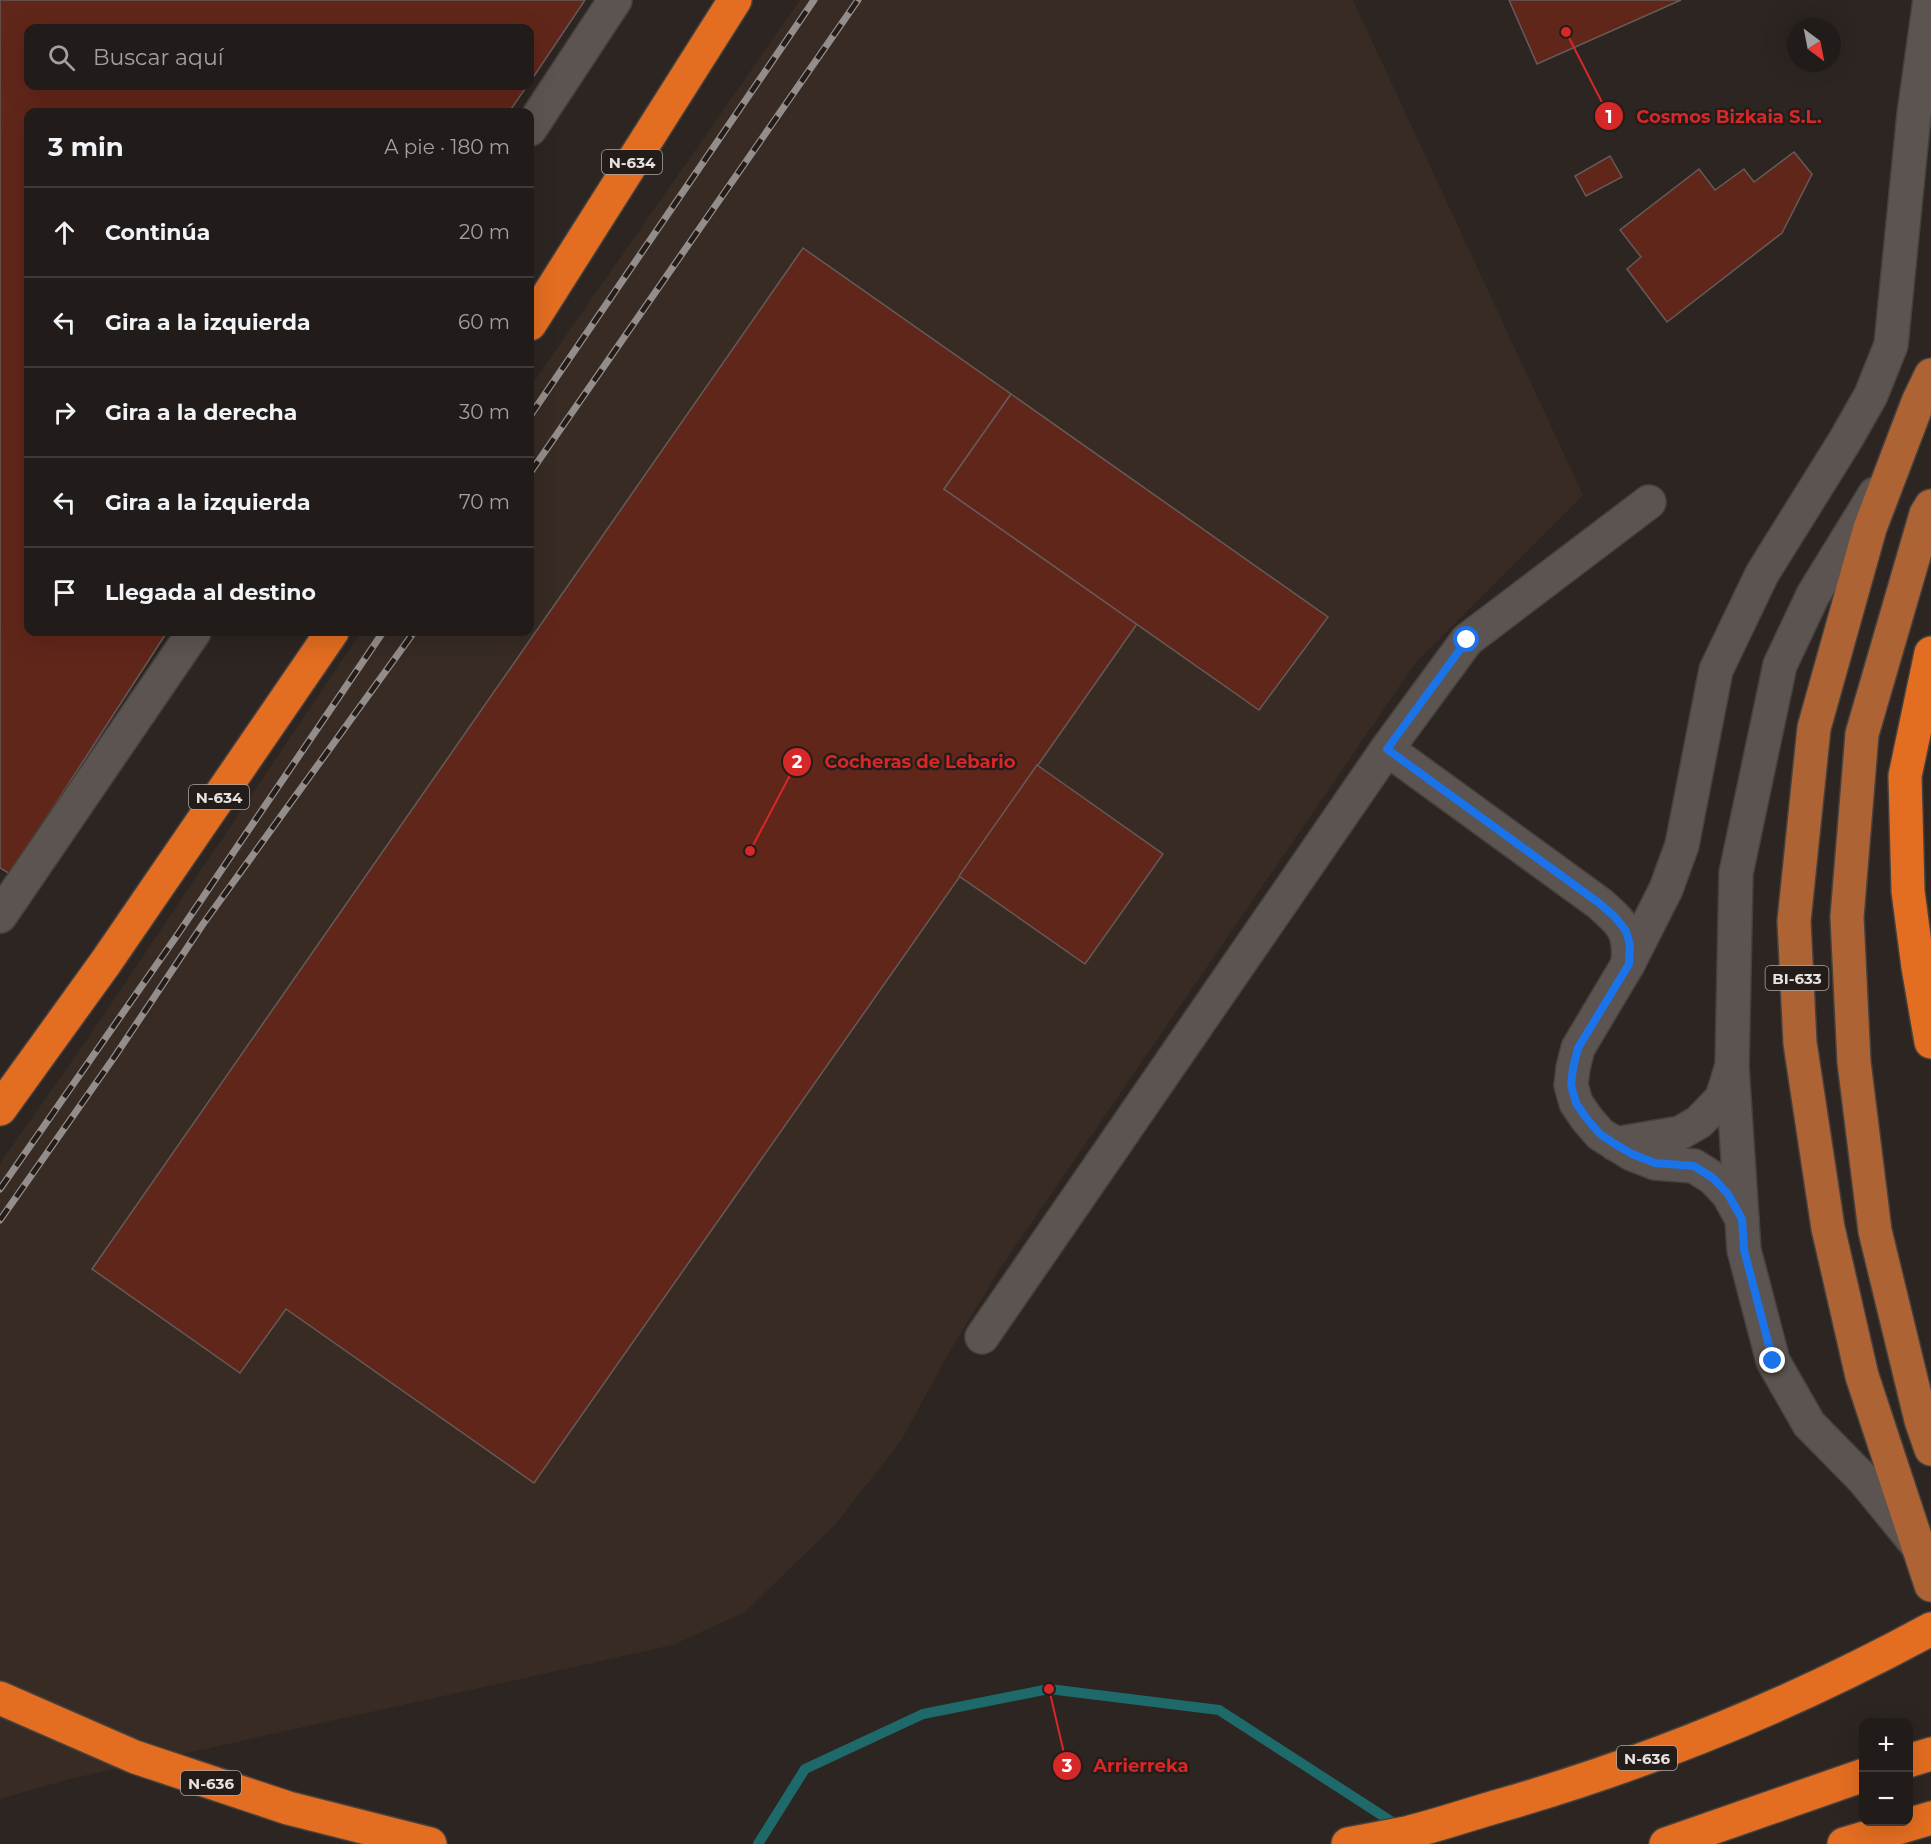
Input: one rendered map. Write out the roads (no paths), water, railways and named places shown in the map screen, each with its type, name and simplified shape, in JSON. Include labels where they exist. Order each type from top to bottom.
[{"type":"highway","name":"N-634","points":[[534,318],[735,0]]},
{"type":"highway","name":"N-634","points":[[0,1108],[106,962],[329,636]]},
{"type":"highway","points":[[1931,653],[1905,776],[1908,891],[1931,1042]]},
{"type":"highway","name":"N-636","points":[[1348,1844],[1407,1833],[1542,1793],[1638,1761],[1765,1711],[1875,1659],[1931,1629]]},
{"type":"highway","name":"N-636","points":[[0,1698],[146,1761],[288,1808],[430,1844]]},
{"type":"highway","points":[[1913,1759],[1931,1754]]},
{"type":"highway","points":[[1666,1844],[1854,1778]]},
{"type":"highway","points":[[1851,1842],[1931,1818]]},
{"type":"main road","name":"BI-633","points":[[1931,375],[1918,402],[1870,528],[1814,728],[1794,921],[1800,1043],[1828,1228],[1862,1376],[1931,1585]]},
{"type":"main road","name":"BI-633","points":[[1931,506],[1926,514],[1862,734],[1847,917],[1854,1062],[1875,1230],[1921,1420],[1931,1449]]},
{"type":"street","points":[[534,123],[615,0]]},
{"type":"street","points":[[1742,1219],[1728,1194],[1713,1178],[1694,1166],[1655,1163],[1632,1154],[1600,1134],[1576,1103],[1571,1085],[1573,1068],[1578,1048],[1629,964],[1666,889],[1682,845],[1716,670],[1762,574],[1871,395],[1891,345],[1914,114],[1930,0]]},
{"type":"street","points":[[1895,462],[1813,595],[1780,665],[1736,873],[1732,1067],[1744,1250],[1773,1361],[1809,1424],[1864,1480],[1918,1547]]},
{"type":"street","points":[[982,1337],[1387,749],[1467,640],[1649,502]]},
{"type":"street","points":[[0,916],[191,636]]},
{"type":"street","points":[[1387,749],[1615,917],[1626,931],[1630,945],[1629,964]]},
{"type":"street","points":[[0,1083],[106,962]]},
{"type":"street","points":[[1615,1144],[1680,1133],[1699,1122],[1722,1098],[1732,1067]]},
{"type":"waterway","points":[[758,1844],[805,1769],[923,1714],[1049,1689],[1219,1710],[1400,1827]]},
{"type":"railway","points":[[534,410],[814,0]]},
{"type":"railway","points":[[534,467],[858,0]]},
{"type":"railway","points":[[0,1189],[178,934],[380,636]]},
{"type":"railway","points":[[0,1220],[115,1056],[203,924],[411,636]]},
{"type":"place","name":"Cosmos Bizkaia S.L.","points":[[1566,32]]},
{"type":"place","name":"Cocheras de Lebario","points":[[750,851]]},
{"type":"place","name":"Arrierreka","points":[[1049,1689]]}]
